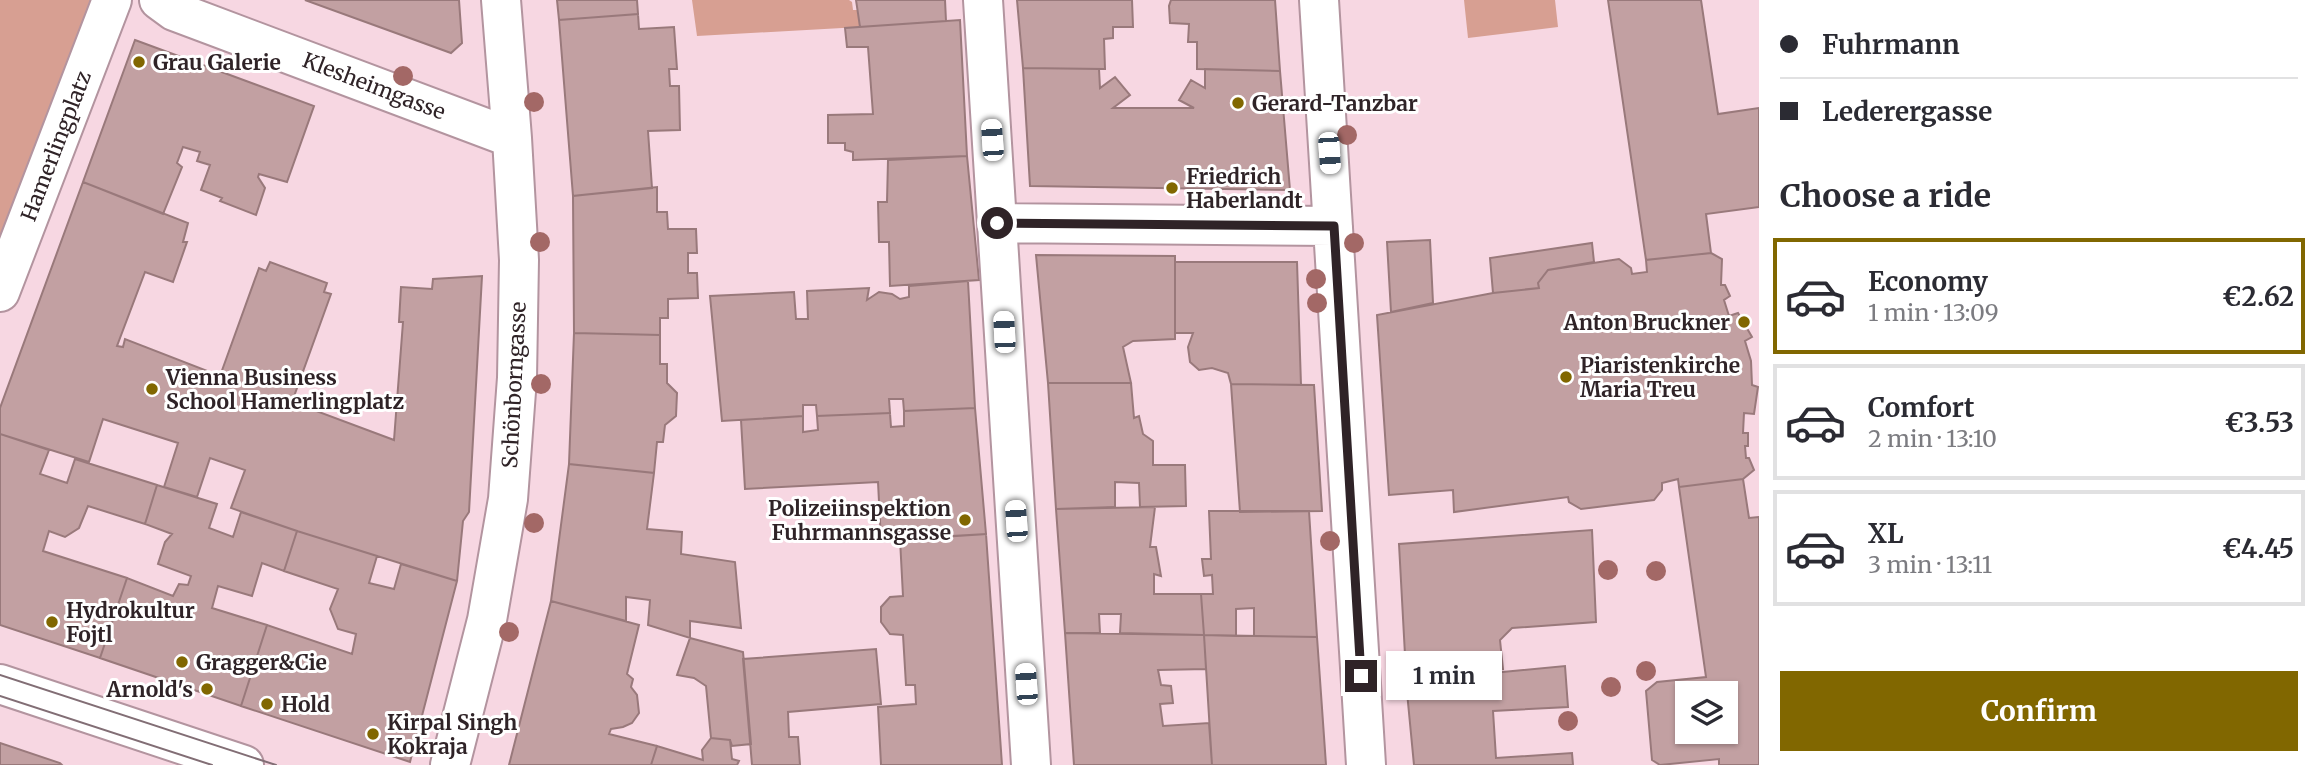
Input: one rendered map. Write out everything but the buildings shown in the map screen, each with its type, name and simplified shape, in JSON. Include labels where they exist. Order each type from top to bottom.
[{"type":"street","name":"Hamerlingplatz","points":[[0,292],[112,0]]},
{"type":"street","name":"Klesheimgasse","points":[[159,0],[174,11],[512,138]]},
{"type":"street","name":"Schönborngasse","points":[[450,765],[487,620],[508,499],[517,378],[519,260],[500,0]]},
{"type":"street","points":[[982,0],[1031,765]]},
{"type":"street","points":[[1320,0],[1366,765]]},
{"type":"street","points":[[997,223],[1334,226]]},
{"type":"street","points":[[0,684],[244,765]]},
{"type":"shaded area","points":[[0,0],[94,0],[0,259]]},
{"type":"shaded area","points":[[692,0],[849,0],[853,10],[857,10],[860,27],[697,36]]},
{"type":"shaded area","points":[[1464,0],[1555,0],[1558,27],[1468,38]]},
{"type":"tram line","points":[[0,675],[276,765]]},
{"type":"tram line","points":[[0,696],[212,765]]},
{"type":"place","name":"Grau Galerie","points":[[139,62]]},
{"type":"place","name":"Gerard-Tanzbar","points":[[1238,103]]},
{"type":"place","name":"Friedrich Haberlandt","points":[[1172,188]]},
{"type":"place","name":"Anton Bruckner","points":[[1744,322]]},
{"type":"place","name":"Piaristenkirche Maria Treu","points":[[1566,377]]},
{"type":"place","name":"Vienna Business School Hamerlingplatz","points":[[152,389]]},
{"type":"place","name":"Polizeiinspektion Fuhrmannsgasse","points":[[965,520]]},
{"type":"place","name":"Hydrokultur Fojtl","points":[[52,622]]},
{"type":"place","name":"Gragger&Cie","points":[[182,662]]},
{"type":"place","name":"Arnold's","points":[[207,689]]},
{"type":"place","name":"Hold","points":[[267,704]]},
{"type":"place","name":"Kirpal Singh Kokraja","points":[[373,734]]},
{"type":"route","points":[[997,223],[1334,226],[1361,676]]}]
